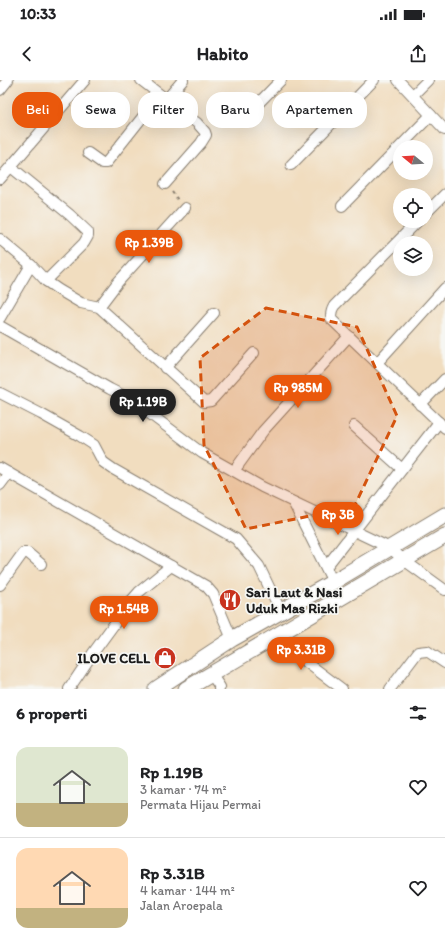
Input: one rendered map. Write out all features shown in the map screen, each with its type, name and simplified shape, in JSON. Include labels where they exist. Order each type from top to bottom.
[{"type":"main road","points":[[156,689],[232,639],[333,582],[445,515]]},
{"type":"main road","points":[[186,689],[445,536]]},
{"type":"street","points":[[0,90],[8,80]]},
{"type":"street","points":[[0,179],[85,80]]},
{"type":"street","points":[[140,80],[156,92]]},
{"type":"street","points":[[169,92],[183,80]]},
{"type":"street","points":[[264,97],[281,80]]},
{"type":"street","points":[[291,165],[374,80]]},
{"type":"street","points":[[398,80],[445,130]]},
{"type":"street","points":[[413,95],[428,80]]},
{"type":"street","points":[[342,206],[431,115]]},
{"type":"street","points":[[165,184],[201,143],[206,135],[198,125]]},
{"type":"street","points":[[88,153],[102,163],[106,163],[138,126]]},
{"type":"street","points":[[11,168],[75,219],[88,232],[88,236],[84,243],[46,281]]},
{"type":"street","points":[[433,206],[445,194]]},
{"type":"street","points":[[99,307],[118,282],[185,208]]},
{"type":"street","points":[[326,567],[402,469],[442,425],[332,320],[331,313],[334,306],[411,228]]},
{"type":"street","points":[[0,239],[31,265],[46,281],[81,303],[99,307],[204,402],[207,403],[211,401],[254,353]]},
{"type":"street","points":[[0,318],[31,265]]},
{"type":"street","points":[[377,363],[445,288]]},
{"type":"street","points":[[165,368],[214,313]]},
{"type":"street","points":[[0,326],[130,399],[202,453],[262,488],[390,548],[405,561],[445,590]]},
{"type":"street","points":[[234,471],[263,431],[349,336]]},
{"type":"street","points":[[420,405],[445,379]]},
{"type":"street","points":[[0,393],[80,436],[94,445],[103,462],[113,469],[236,539],[259,566],[281,612]]},
{"type":"street","points":[[354,426],[402,469]]},
{"type":"street","points":[[0,485],[5,471],[206,586],[213,594],[232,639]]},
{"type":"street","points":[[294,504],[333,582]]},
{"type":"street","points":[[0,585],[24,553],[28,553],[41,564]]},
{"type":"street","points":[[69,689],[131,601],[139,592],[171,566]]},
{"type":"street","points":[[274,636],[342,689]]},
{"type":"street","points":[[390,689],[418,652],[427,651],[445,663]]},
{"type":"street","points":[[212,674],[220,688]]},
{"type":"path","points":[[165,184],[185,208]]},
{"type":"highlighted area","points":[[266,308],[357,327],[397,416],[354,507],[246,529],[204,445],[200,358]]},
{"type":"place","name":"Sari Laut & Nasi Uduk Mas Rizki","points":[[230,600]]},
{"type":"place","name":"ILOVE CELL","points":[[165,658]]}]
